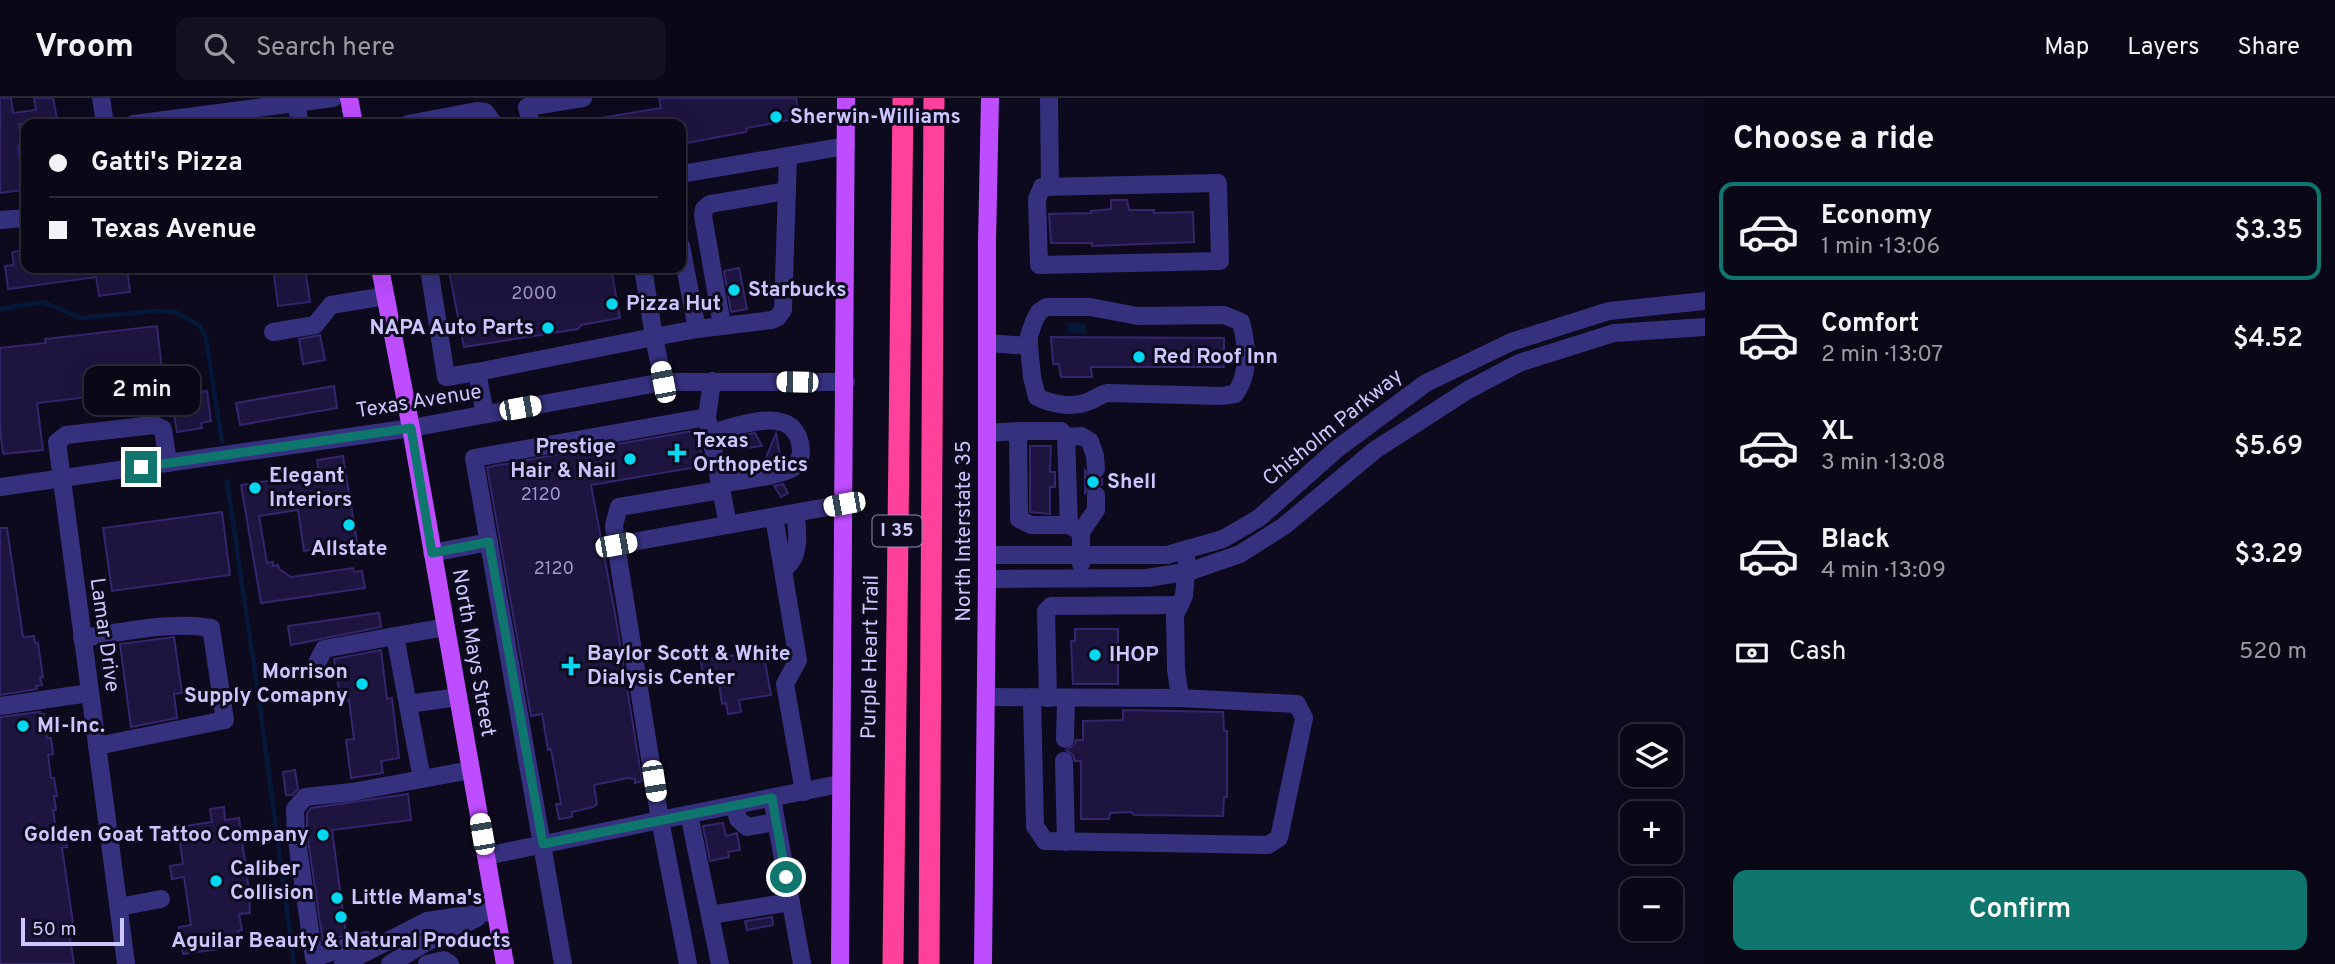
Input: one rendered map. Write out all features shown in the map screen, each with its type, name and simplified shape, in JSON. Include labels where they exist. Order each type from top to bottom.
[{"type":"highway","name":"Purple Heart Trail","points":[[894,964],[903,98]]},
{"type":"highway","name":"I 35","points":[[929,964],[934,98]]},
{"type":"main road","points":[[349,98],[353,119]]},
{"type":"main road","points":[[840,964],[839,785],[846,382],[846,98]]},
{"type":"main road","name":"North Interstate 35","points":[[983,964],[990,98]]},
{"type":"main road","name":"North Mays Street","points":[[381,273],[411,428],[505,964]]},
{"type":"street","points":[[101,98],[104,119]]},
{"type":"street","points":[[173,119],[333,98]]},
{"type":"street","points":[[530,119],[527,107],[583,98]]},
{"type":"street","points":[[1049,98],[1050,187]]},
{"type":"street","points":[[296,103],[299,119]]},
{"type":"street","points":[[435,119],[477,111],[485,112],[490,119]]},
{"type":"street","points":[[686,173],[846,146]]},
{"type":"street","points":[[430,273],[446,377],[722,325],[772,320],[783,310],[788,156]]},
{"type":"street","points":[[1218,183],[1220,261],[1039,265],[1037,199],[1042,187],[1050,187],[1218,183]]},
{"type":"street","points":[[722,325],[704,209],[710,204],[787,191]]},
{"type":"street","points":[[0,220],[21,218]]},
{"type":"street","points":[[686,272],[697,330]]},
{"type":"street","points":[[644,273],[663,382]]},
{"type":"street","points":[[273,331],[315,325],[331,305],[385,296]]},
{"type":"street","name":"Chisholm Parkway","points":[[987,555],[1167,555],[1223,539],[1259,518],[1338,449],[1426,383],[1511,342],[1609,311],[1705,301]]},
{"type":"street","points":[[1046,307],[1090,307],[1138,316],[1224,315],[1241,322],[1245,338],[1243,384],[1235,394],[1222,396],[1108,393],[1086,403],[1057,404],[1037,397],[1029,346],[1034,321],[1046,307]]},
{"type":"street","name":"Chisholm Parkway","points":[[988,579],[1147,578],[1187,571],[1240,554],[1284,526],[1375,450],[1468,390],[1519,363],[1614,333],[1705,327]]},
{"type":"street","points":[[987,344],[1029,346]]},
{"type":"street","points":[[477,372],[485,415]]},
{"type":"street","points":[[712,381],[709,425],[728,525]]},
{"type":"street","name":"Texas Avenue","points":[[0,487],[411,428],[663,382],[846,382]]},
{"type":"street","points":[[564,964],[474,458],[709,425],[780,420],[796,430],[800,442],[801,454],[793,468],[720,487],[619,507],[614,517],[616,545],[660,820],[688,964]]},
{"type":"street","name":"Lamar Drive","points":[[127,964],[57,442],[66,436],[154,425],[163,429],[168,463]]},
{"type":"street","points":[[1018,431],[1019,519],[1031,525],[1075,528],[1096,510],[1096,495]]},
{"type":"street","points":[[987,433],[1061,431],[1066,437],[1075,528],[1081,555],[1081,578]]},
{"type":"street","points":[[1066,437],[1081,436],[1090,442],[1096,470]]},
{"type":"street","points":[[616,545],[844,504]]},
{"type":"street","points":[[784,569],[790,565],[799,536],[795,513]]},
{"type":"street","points":[[774,517],[798,660],[785,684],[804,792]]},
{"type":"street","points":[[432,553],[489,542]]},
{"type":"street","points":[[1180,698],[1176,669],[1175,615],[1184,596],[1186,550]]},
{"type":"street","points":[[986,697],[1049,698],[1180,698],[1297,704],[1304,718],[1279,838],[1268,845],[1045,841],[1035,827],[1049,698],[1046,611],[1051,606],[1180,605]]},
{"type":"street","points":[[82,638],[163,626],[191,624],[211,628],[225,720],[97,746]]},
{"type":"street","points":[[314,669],[324,649],[446,627]]},
{"type":"street","points":[[395,636],[422,779]]},
{"type":"street","points":[[0,706],[89,693]]},
{"type":"street","points":[[408,704],[458,697]]},
{"type":"street","points":[[1049,698],[1065,740]]},
{"type":"street","points":[[1064,761],[1066,842]]},
{"type":"street","points":[[368,952],[314,958],[296,834],[295,809],[305,797],[352,792],[471,770]]},
{"type":"street","points":[[486,856],[839,785]]},
{"type":"street","points":[[772,798],[802,964]]},
{"type":"street","points":[[736,806],[738,819],[747,827],[776,822]]},
{"type":"street","points":[[689,814],[720,964]]},
{"type":"street","points":[[119,907],[161,900]]},
{"type":"street","points":[[710,915],[791,902]]},
{"type":"street","points":[[343,964],[427,920],[495,911]]},
{"type":"street","points":[[390,964],[425,943],[495,911]]},
{"type":"street","points":[[427,964],[444,960],[450,964]]},
{"type":"water","points":[[1067,323],[1086,323],[1086,334],[1067,333]]},
{"type":"building","points":[[0,98],[11,98],[13,113],[36,110],[34,98],[53,98],[57,119],[21,119],[21,145],[18,146],[21,190],[0,193]]},
{"type":"building","points":[[659,98],[796,98],[800,118],[686,143],[686,119],[600,119],[661,108]]},
{"type":"building","points":[[1111,200],[1127,200],[1129,210],[1154,210],[1154,213],[1193,212],[1194,242],[1092,246],[1092,243],[1051,243],[1049,214],[1091,213],[1111,209]]},
{"type":"building","points":[[21,251],[21,273],[128,273],[130,292],[99,296],[96,277],[8,289],[5,266],[14,265],[12,252]]},
{"type":"building","name":"Starbucks","points":[[739,268],[747,309],[731,312],[724,271]]},
{"type":"building","points":[[274,273],[306,273],[310,302],[278,306]]},
{"type":"building","points":[[449,273],[612,273],[620,318],[581,325],[578,329],[464,347]]},
{"type":"building","points":[[157,326],[164,388],[37,403],[43,450],[3,454],[0,428],[0,348],[46,343],[45,339]]},
{"type":"building","points":[[320,335],[325,360],[303,364],[299,339]]},
{"type":"building","name":"Red Roof Inn","points":[[1051,337],[1224,338],[1224,367],[1091,367],[1092,377],[1061,377],[1059,364],[1053,364]]},
{"type":"building","points":[[334,386],[337,408],[240,425],[236,403]]},
{"type":"building","points":[[207,391],[211,421],[201,423],[202,428],[177,432],[171,397]]},
{"type":"building","points":[[698,430],[703,466],[591,485],[642,781],[635,783],[635,779],[628,778],[594,785],[597,804],[572,812],[572,817],[559,819],[556,804],[561,804],[542,714],[531,716],[487,467]]},
{"type":"building","points":[[755,433],[762,446],[740,449],[738,440],[734,441],[733,438]]},
{"type":"building","points":[[776,433],[780,455],[785,459],[763,465]]},
{"type":"building","name":"Shell","points":[[1030,446],[1051,446],[1050,472],[1055,472],[1055,487],[1050,487],[1050,514],[1030,512]]},
{"type":"building","points":[[343,456],[357,542],[304,551],[298,510],[259,516],[267,563],[273,562],[273,566],[278,565],[279,569],[291,577],[353,568],[354,572],[362,571],[365,588],[261,603],[241,485],[319,473],[317,460]]},
{"type":"building","points":[[1085,470],[1091,479],[1102,479],[1102,485],[1091,485],[1085,493]]},
{"type":"building","points":[[783,484],[788,493],[781,497],[774,486]]},
{"type":"building","points":[[222,512],[230,575],[112,591],[103,528]]},
{"type":"building","points":[[0,528],[7,528],[23,637],[34,636],[35,643],[38,643],[43,677],[40,677],[42,685],[36,686],[37,689],[0,695]]},
{"type":"building","points":[[379,613],[381,627],[291,645],[288,626]]},
{"type":"building","name":"IHOP","points":[[1075,629],[1118,629],[1118,684],[1073,684],[1071,641],[1075,641]]},
{"type":"building","points":[[174,637],[182,693],[174,694],[177,718],[131,727],[120,644]]},
{"type":"building","points":[[381,650],[387,699],[392,698],[399,758],[381,761],[383,773],[351,778],[346,740],[354,739],[349,700],[341,702],[334,659]]},
{"type":"building","points":[[769,650],[770,661],[765,662],[771,695],[739,700],[741,712],[728,714],[726,703],[722,704],[718,675],[703,677],[701,660]]},
{"type":"building","points":[[1123,710],[1223,712],[1224,731],[1227,731],[1227,797],[1224,797],[1223,816],[1134,815],[1131,812],[1110,813],[1109,819],[1081,819],[1081,761],[1075,761],[1073,755],[1066,750],[1074,745],[1076,740],[1083,740],[1083,721],[1123,720]]},
{"type":"building","points":[[40,712],[44,714],[47,738],[51,738],[53,754],[48,755],[57,796],[54,796],[56,810],[53,810],[57,837],[66,836],[67,847],[62,848],[74,930],[69,931],[74,964],[0,964],[0,717]]},
{"type":"building","points":[[295,770],[298,789],[292,795],[286,795],[283,772]]},
{"type":"building","points":[[408,794],[411,820],[332,830],[346,935],[323,943],[307,833],[307,813],[311,808]]},
{"type":"building","name":"Caliber Collision","points":[[224,807],[225,820],[239,818],[250,913],[239,914],[242,930],[238,931],[240,946],[183,954],[179,927],[191,925],[184,877],[172,879],[170,866],[183,864],[178,827],[212,822],[210,809]]},
{"type":"building","points":[[723,823],[726,836],[737,833],[740,850],[728,852],[729,857],[710,861],[703,826]]},
{"type":"building","points":[[772,917],[773,925],[747,930],[745,921]]},
{"type":"waterway","points":[[0,309],[43,302],[81,318],[154,311],[175,312],[199,325],[206,338],[222,442]]},
{"type":"waterway","points":[[227,481],[294,964]]},
{"type":"place","name":"Sherwin-Williams","points":[[776,117]]},
{"type":"place","name":"Starbucks","points":[[734,290]]},
{"type":"place","name":"Pizza Hut","points":[[612,304]]},
{"type":"place","name":"NAPA Auto Parts","points":[[548,328]]},
{"type":"place","name":"Red Roof Inn","points":[[1139,357]]},
{"type":"place","name":"Texas Orthopetics","points":[[677,453]]},
{"type":"place","name":"Prestige Hair & Nail","points":[[630,459]]},
{"type":"place","name":"Shell","points":[[1093,482]]},
{"type":"place","name":"Elegant Interiors","points":[[255,488]]},
{"type":"place","name":"Allstate","points":[[349,525]]},
{"type":"place","name":"IHOP","points":[[1095,655]]},
{"type":"place","name":"Baylor Scott & White Dialysis Center","points":[[571,666]]},
{"type":"place","name":"Morrison Supply Comapny","points":[[362,684]]},
{"type":"place","name":"MI-Inc.","points":[[23,726]]},
{"type":"place","name":"Golden Goat Tattoo Company","points":[[323,835]]},
{"type":"place","name":"Caliber Collision","points":[[216,881]]},
{"type":"place","name":"Little Mama's","points":[[337,898]]},
{"type":"place","name":"Aguilar Beauty & Natural Products","points":[[341,917]]},
{"type":"route","points":[[141,467],[411,428],[432,553],[489,542],[543,844],[772,798],[786,877]]}]
